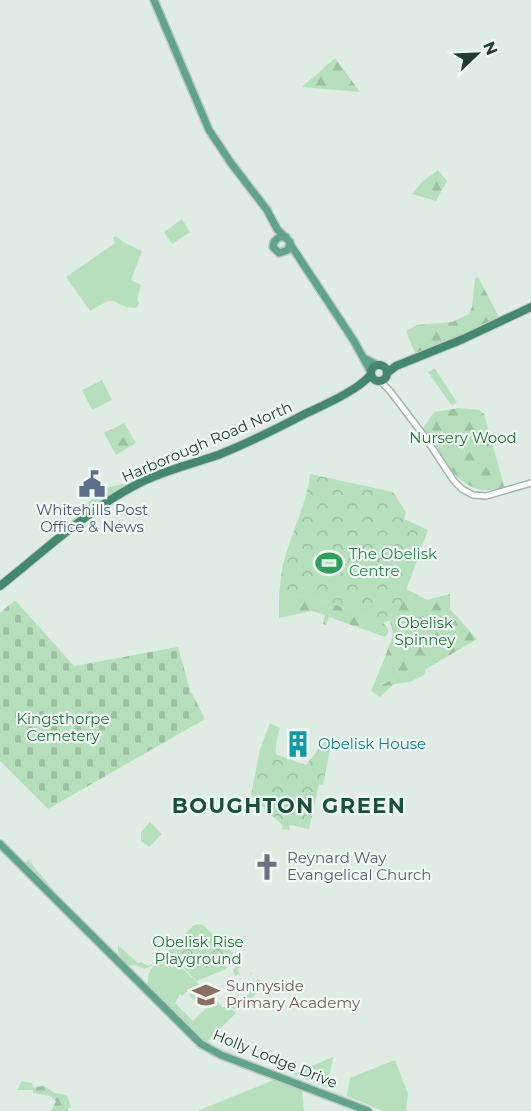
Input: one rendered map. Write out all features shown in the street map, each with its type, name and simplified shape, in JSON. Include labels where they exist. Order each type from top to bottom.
[{"type":"highway","points":[[343,395],[382,378],[393,368],[414,358],[463,339],[531,307]]},
{"type":"highway","points":[[343,395],[364,382],[373,367],[414,358]]},
{"type":"highway","points":[[378,365],[386,369],[382,378]]},
{"type":"highway","points":[[371,373],[382,378]]},
{"type":"highway","name":"Harborough Road North","points":[[0,586],[80,522],[130,488],[153,477],[228,450],[343,395]]},
{"type":"main road","points":[[154,0],[209,130],[267,210],[275,226],[288,241],[362,355],[371,373]]},
{"type":"main road","points":[[275,226],[275,250],[279,253],[290,254],[301,261]]},
{"type":"main road","points":[[274,242],[279,237],[288,241]]},
{"type":"main road","points":[[284,253],[288,250],[288,241]]},
{"type":"main road","points":[[362,355],[371,363],[378,365]]},
{"type":"main road","name":"Holly Lodge Drive","points":[[0,844],[201,1044],[221,1055],[368,1111]]},
{"type":"street","points":[[382,378],[436,452],[454,481],[465,491],[486,496],[531,483]]},
{"type":"green space","points":[[335,58],[360,92],[302,87]]},
{"type":"green space","points":[[438,170],[447,181],[436,201],[412,194],[422,182]]},
{"type":"green space","points":[[182,219],[190,232],[172,244],[164,232]]},
{"type":"green space","points":[[116,236],[142,251],[131,280],[141,285],[137,299],[139,304],[136,308],[111,301],[90,311],[66,277],[115,243],[113,238]]},
{"type":"green space","points":[[478,277],[500,319],[466,335],[415,353],[406,331],[417,325],[452,322],[469,314],[472,307],[475,278]]},
{"type":"green space","points":[[435,369],[457,402],[452,406],[428,372]]},
{"type":"green space","points":[[102,380],[112,400],[92,410],[82,390]]},
{"type":"green space","name":"Nursery Wood","points":[[459,408],[479,410],[484,414],[505,489],[481,490],[462,481],[447,465],[423,428],[434,412]]},
{"type":"green space","points":[[124,423],[136,443],[116,455],[104,433]]},
{"type":"green space","points":[[310,474],[393,492],[406,512],[404,519],[428,530],[396,618],[383,623],[320,600],[279,595],[284,562],[303,506]]},
{"type":"green space","points":[[126,485],[124,488],[60,534],[101,489]]},
{"type":"green space","name":"Obelisk Spinney","points":[[406,589],[427,600],[450,594],[450,609],[477,639],[426,669],[424,675],[410,682],[394,684],[384,693],[379,686],[395,678],[398,672],[397,666],[383,662],[393,635],[390,621],[396,618]]},
{"type":"green space","points":[[279,595],[307,597],[345,608],[383,623],[388,628],[388,634],[385,637],[329,617],[326,625],[323,624],[325,615],[312,611],[279,618]]},
{"type":"green space","name":"Kingsthorpe Cemetery","points":[[15,600],[74,666],[178,647],[190,690],[205,719],[48,809],[0,761],[0,613]]},
{"type":"green space","points":[[383,662],[397,666],[399,672],[395,678],[381,684],[384,693],[380,697],[371,691]]},
{"type":"green space","points":[[270,723],[280,728],[276,742],[276,755],[260,749]]},
{"type":"green space","points":[[325,741],[331,745],[323,785],[319,784],[309,829],[290,825],[289,830],[282,829],[283,826],[251,795],[260,749],[306,765]]},
{"type":"green space","points":[[150,822],[162,834],[149,847],[141,841],[141,832]]},
{"type":"green space","points":[[28,859],[64,903],[115,951],[122,962],[42,883],[26,863]]},
{"type":"green space","name":"Obelisk Rise Playground","points":[[194,925],[203,925],[228,949],[197,981],[167,952]]},
{"type":"green space","points":[[118,945],[138,963],[141,962],[148,966],[163,954],[150,967],[144,969],[135,965],[127,966],[118,953]]},
{"type":"green space","points":[[228,949],[243,964],[237,970],[240,974],[235,976],[233,970],[239,963],[230,954],[222,961],[227,966],[226,969],[197,981]]},
{"type":"green space","points":[[172,959],[201,986],[182,996],[180,994],[175,1003],[193,1021],[215,999],[222,1007],[229,1007],[236,1013],[206,1043],[148,986],[150,971],[153,967]]},
{"type":"green space","points":[[259,979],[265,985],[239,1011],[236,1008],[233,1009],[231,1006],[249,994],[247,984]]},
{"type":"green space","points":[[212,986],[217,997],[205,1007],[200,1006],[189,995],[190,992],[201,987],[203,996],[210,993],[209,988]]},
{"type":"green space","points":[[333,1057],[327,1088],[293,1074]]},
{"type":"green space","points":[[395,1060],[408,1094],[406,1111],[383,1111],[347,1096],[350,1078]]},
{"type":"green space","points":[[274,1080],[302,1090],[304,1111],[197,1111]]},
{"type":"green space","points":[[22,1081],[32,1083],[33,1087],[44,1086],[55,1093],[67,1095],[71,1107],[68,1111],[51,1111],[56,1101],[50,1096],[33,1093],[33,1090],[17,1090]]},
{"type":"place","name":"Whitehills Post Office & News","points":[[92,484]]},
{"type":"place","name":"The Obelisk Centre","points":[[329,563]]},
{"type":"place","name":"Obelisk House","points":[[298,744]]},
{"type":"place","name":"Reynard Way Evangelical Church","points":[[267,867]]},
{"type":"place","name":"Sunnyside Primary Academy","points":[[206,995]]},
{"type":"district","name":"BOUGHTON GREEN","points":[[289,806]]}]
